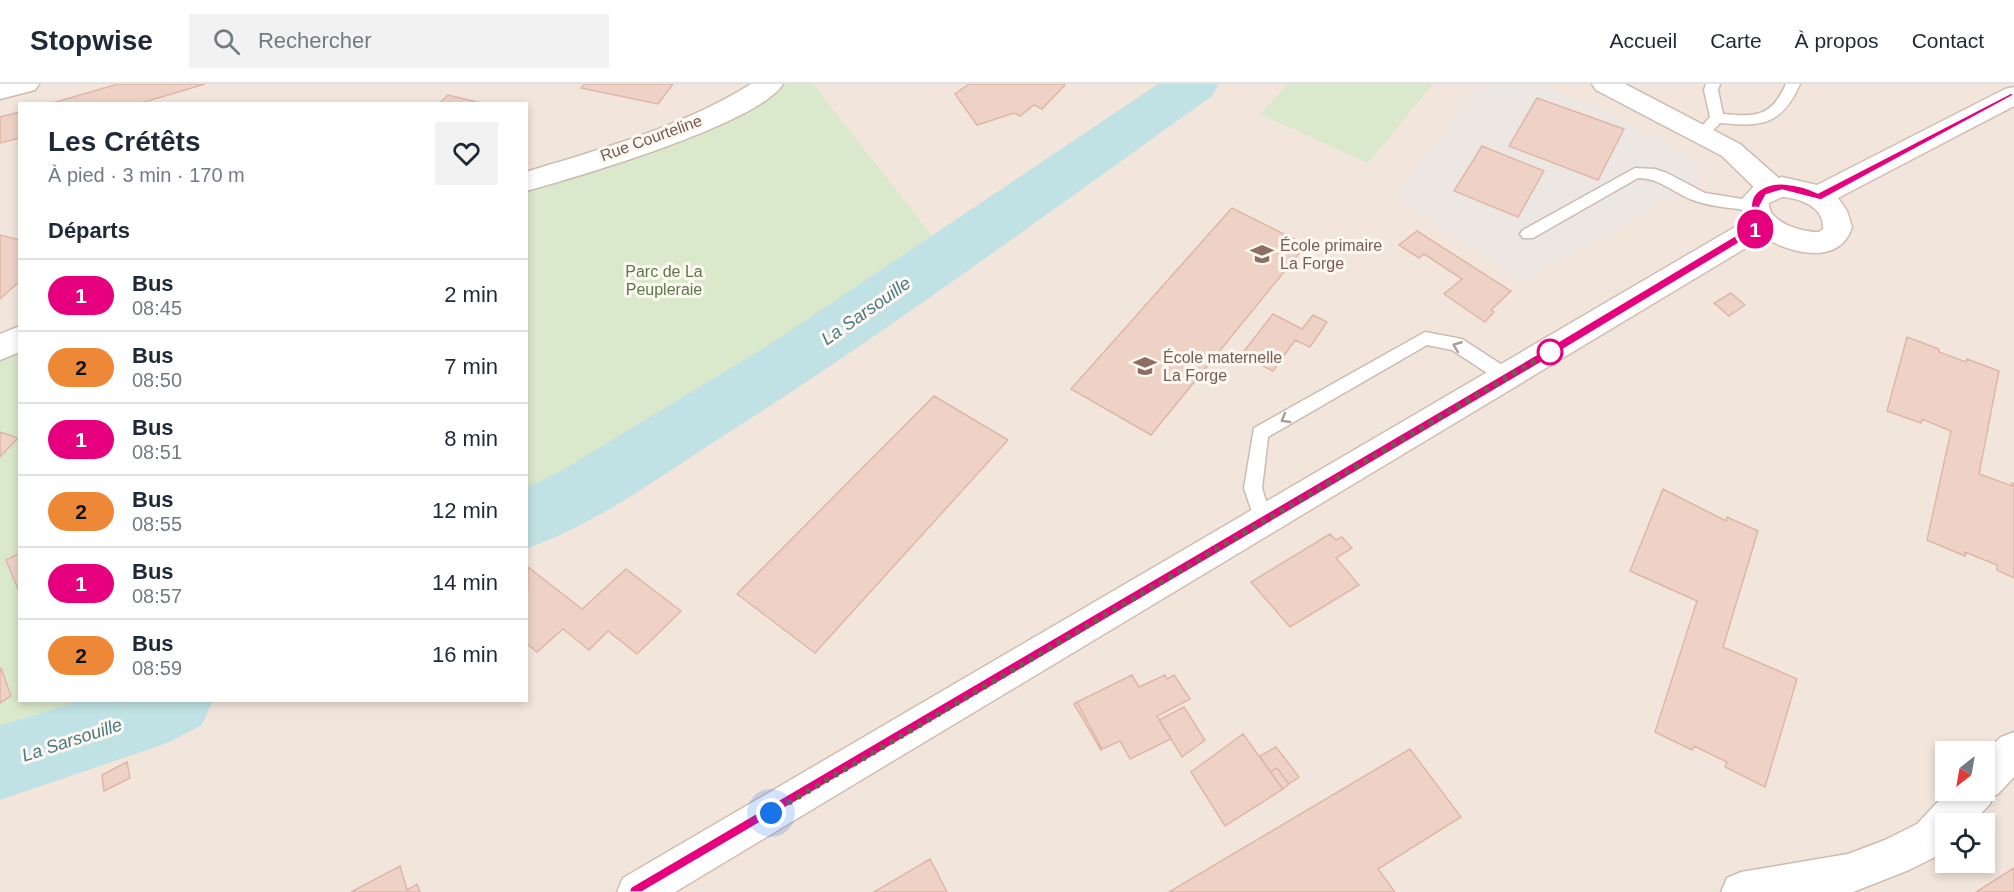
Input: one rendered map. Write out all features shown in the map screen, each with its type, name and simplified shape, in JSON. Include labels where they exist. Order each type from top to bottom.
[{"type":"main road","points":[[0,91],[26,84]]},
{"type":"main road","name":"Rue Courteline","points":[[528,181],[671,134],[747,99],[770,84]]},
{"type":"main road","points":[[637,892],[1507,377],[1763,206],[1794,188],[1818,197],[1835,214],[1839,223],[1838,231],[1824,242],[1799,242],[1773,231],[1763,206],[1731,150],[1709,126],[1611,86]]},
{"type":"main road","points":[[1818,197],[2014,95]]},
{"type":"main road","points":[[0,348],[18,339]]},
{"type":"main road","points":[[1995,770],[2014,750]]},
{"type":"main road","points":[[1741,892],[1848,874],[1895,856],[1931,838],[1966,801]]},
{"type":"lane","points":[[1713,84],[1709,126],[1754,122],[1777,112],[1787,100],[1793,84]]},
{"type":"lane","points":[[1528,234],[1635,173],[1651,172],[1669,178],[1695,195],[1763,206]]},
{"type":"lane","points":[[1263,521],[1253,488],[1260,433],[1425,338],[1456,344],[1507,377]]},
{"type":"shaded area","points":[[0,84],[2014,84],[2014,892],[0,892]]},
{"type":"shaded area","points":[[1481,84],[1540,84],[1596,107],[1691,156],[1700,166],[1701,178],[1697,183],[1523,281],[1393,197]]},
{"type":"green space","name":"Parc de La Peupleraie","points":[[770,84],[813,84],[947,255],[689,428],[582,491],[528,519],[528,182],[671,134]]},
{"type":"green space","points":[[1288,84],[1433,84],[1368,163],[1260,114]]},
{"type":"green space","points":[[18,339],[18,702],[174,702],[141,718],[0,763],[0,348]]},
{"type":"building","points":[[118,84],[205,84],[145,102],[56,102]]},
{"type":"building","points":[[585,84],[673,84],[658,104],[581,88]]},
{"type":"building","points":[[969,84],[1065,85],[1042,109],[1034,105],[1020,116],[1014,113],[977,125],[955,94]]},
{"type":"building","points":[[448,95],[477,102],[441,102]]},
{"type":"building","points":[[1537,98],[1624,129],[1598,180],[1509,146]]},
{"type":"building","points":[[18,112],[18,138],[0,143],[0,117]]},
{"type":"building","points":[[1482,146],[1544,171],[1518,217],[1454,191]]},
{"type":"building","points":[[1232,208],[1306,245],[1151,435],[1071,389]]},
{"type":"building","points":[[1417,231],[1511,291],[1491,310],[1494,312],[1485,322],[1444,294],[1462,279],[1424,254],[1419,258],[1399,245]]},
{"type":"building","points":[[0,235],[18,240],[18,283],[0,299]]},
{"type":"building","points":[[1731,293],[1745,305],[1729,316],[1714,303]]},
{"type":"building","points":[[1273,314],[1302,329],[1313,315],[1327,322],[1310,347],[1295,340],[1273,371],[1241,355]]},
{"type":"building","points":[[1907,337],[1966,362],[1967,359],[1999,371],[1979,474],[2012,486],[2012,483],[2014,484],[2014,578],[1997,570],[1997,565],[1965,552],[1965,556],[1927,540],[1951,431],[1922,419],[1921,423],[1887,411]]},
{"type":"building","points":[[934,396],[1008,440],[815,653],[737,594]]},
{"type":"building","points":[[0,432],[18,438],[0,457]]},
{"type":"building","points":[[1663,489],[1726,521],[1727,517],[1758,531],[1723,647],[1797,679],[1765,787],[1725,767],[1727,762],[1694,746],[1692,750],[1655,732],[1697,601],[1630,571]]},
{"type":"building","points":[[1330,534],[1336,540],[1342,537],[1352,548],[1336,558],[1359,585],[1290,627],[1251,582]]},
{"type":"building","points":[[18,554],[18,589],[6,560]]},
{"type":"building","points":[[528,567],[582,609],[626,569],[681,611],[637,654],[608,631],[589,650],[563,629],[537,652],[528,645]]},
{"type":"building","points":[[0,669],[11,696],[0,703]]},
{"type":"building","points":[[1132,675],[1139,687],[1165,675],[1167,679],[1174,675],[1190,699],[1157,716],[1171,739],[1130,759],[1120,741],[1102,749],[1077,702]]},
{"type":"building","points":[[1077,702],[1102,749],[1101,750],[1074,704]]},
{"type":"building","points":[[1184,707],[1205,740],[1182,757],[1159,720]]},
{"type":"building","points":[[1243,734],[1283,789],[1225,826],[1191,772]]},
{"type":"building","points":[[1276,747],[1299,777],[1289,784],[1277,768],[1270,772],[1260,756]]},
{"type":"building","points":[[1410,749],[1461,817],[1378,869],[1395,892],[1169,892]]},
{"type":"building","points":[[127,762],[130,778],[104,791],[102,775]]},
{"type":"building","points":[[1277,768],[1289,784],[1283,789],[1270,772]]},
{"type":"building","points":[[930,859],[947,892],[874,892]]},
{"type":"building","points":[[400,866],[407,890],[417,884],[420,892],[351,892]]},
{"type":"building","points":[[2014,868],[2014,892],[1976,892]]},
{"type":"waterway","name":"La Sarsouille","points":[[528,519],[587,489],[791,362],[1194,84]]},
{"type":"waterway","name":"La Sarsouille","points":[[0,763],[141,718],[172,702]]},
{"type":"bus line","name":"1","points":[[636,892],[1764,223],[1757,214],[1755,206],[1762,192],[1772,188],[1794,188],[1818,197],[2014,95]]},
{"type":"place","name":"École primaire La Forge","points":[[1262,254]]},
{"type":"place","name":"École maternelle La Forge","points":[[1145,366]]},
{"type":"route","points":[[771,813],[1550,352]]}]
